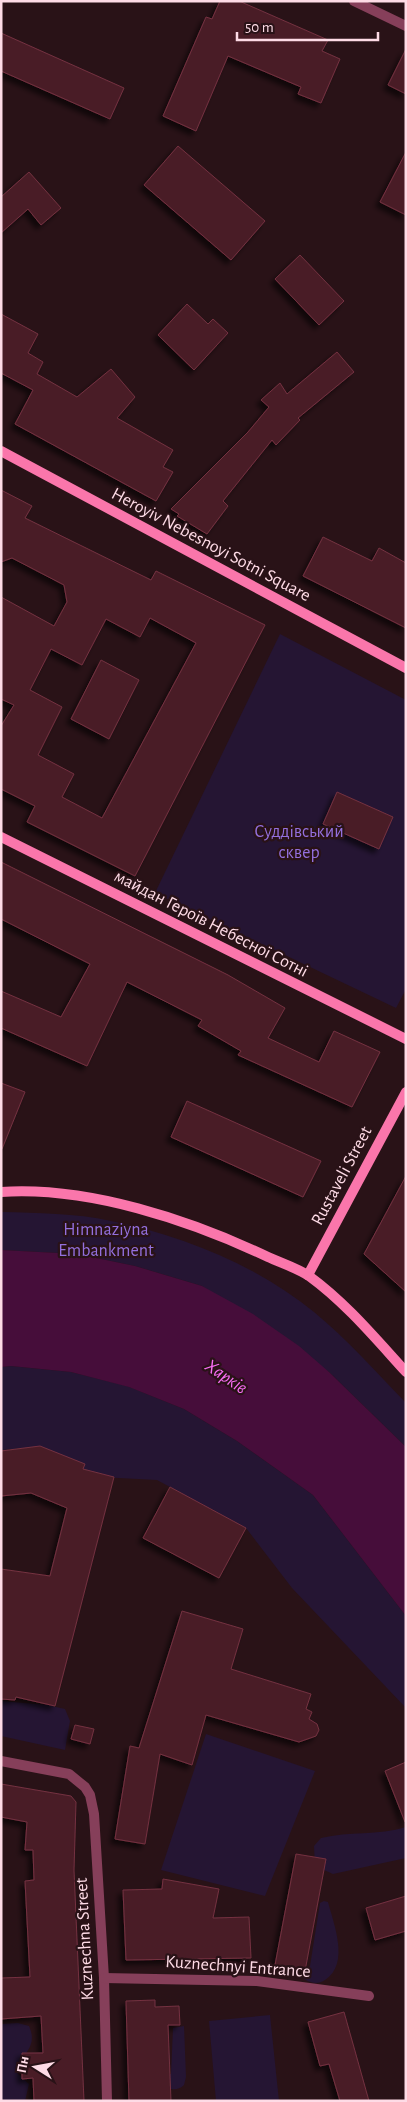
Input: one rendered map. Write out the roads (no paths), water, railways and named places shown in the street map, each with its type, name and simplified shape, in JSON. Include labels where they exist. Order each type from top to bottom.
[{"type":"main road","name":"Heroyiv Nebesnoyi Sotni Square","points":[[1,451],[406,668]]},
{"type":"main road","name":"майдан Героїв Небесної Сотні","points":[[1,837],[406,1039]]},
{"type":"main road","name":"Rustaveli Street","points":[[308,1275],[406,1092]]},
{"type":"main road","points":[[1,1192],[71,1194],[124,1204],[238,1243],[308,1275],[356,1316],[406,1372]]},
{"type":"street","points":[[354,1],[406,26]]},
{"type":"street","name":"Kuznechna Street","points":[[1,1761],[60,1772],[78,1779],[90,1795],[94,1814],[104,1978],[106,2101]]},
{"type":"street","name":"Kuznechnyi Entrance","points":[[104,1978],[257,1981],[369,1996]]},
{"type":"water","name":"Харків","points":[[1,1250],[77,1254],[135,1266],[202,1286],[253,1314],[299,1346],[329,1372],[406,1447],[406,1616],[313,1495],[237,1441],[184,1409],[129,1387],[71,1372],[11,1366],[1,1367]]},
{"type":"park label","name":"Суддівський сквер","points":[[299,842]]},
{"type":"park label","name":"Himnaziyna Embankment","points":[[106,1240]]}]
